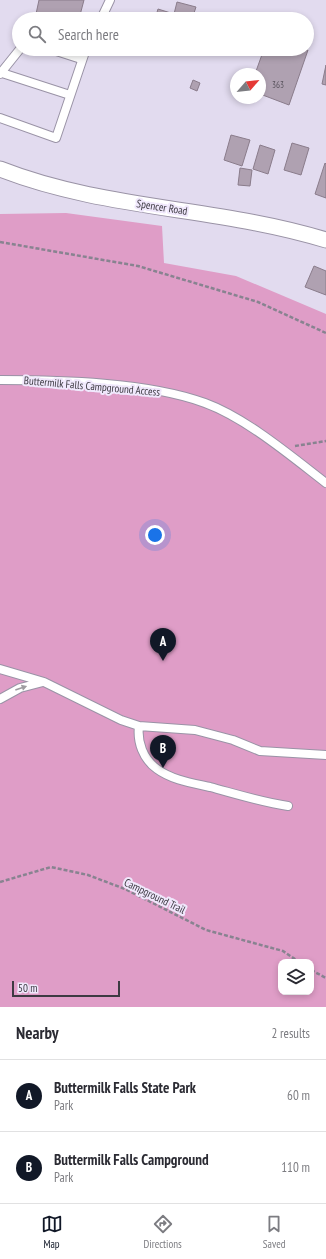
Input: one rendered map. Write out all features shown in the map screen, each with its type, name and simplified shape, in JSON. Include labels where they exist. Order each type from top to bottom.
[{"type":"street","name":"Spencer Road","points":[[0,170],[33,182],[79,194],[260,223],[326,240]]},
{"type":"lane","points":[[104,12],[110,0]]},
{"type":"lane","points":[[14,56],[1,73],[70,95]]},
{"type":"lane","points":[[72,56],[81,59]]},
{"type":"lane","points":[[0,118],[56,138],[82,56]]},
{"type":"lane","name":"Buttermilk Falls Campground Access","points":[[0,380],[108,385],[170,393],[206,403],[234,417],[284,450],[326,483]]},
{"type":"lane","points":[[0,669],[44,682],[121,720],[138,726],[195,730],[232,740],[260,750],[326,755]]},
{"type":"lane","points":[[0,698],[20,688],[44,682]]},
{"type":"lane","points":[[138,726],[138,739],[142,750],[156,769],[174,778],[263,802],[288,806]]},
{"type":"path","points":[[0,242],[138,266],[258,302],[326,332]]},
{"type":"path","points":[[284,450],[296,445],[326,441]]},
{"type":"path","name":"Campground Trail","points":[[0,882],[51,867],[88,875],[125,889],[206,930],[283,951],[294,959]]},
{"type":"path","points":[[314,972],[326,978]]},
{"type":"shaded area","points":[[66,213],[162,226],[164,263],[236,276],[326,314],[326,1007],[0,1007],[0,214]]},
{"type":"building","points":[[39,0],[84,0],[81,12],[36,12]]},
{"type":"building","points":[[177,2],[196,7],[194,12],[174,12]]},
{"type":"building","points":[[158,9],[168,12],[157,12]]},
{"type":"building","points":[[261,56],[306,56],[289,105],[266,96],[266,68],[257,68]]},
{"type":"building","points":[[326,65],[326,85],[322,84]]},
{"type":"building","points":[[193,80],[200,83],[197,91],[190,88]]},
{"type":"building","points":[[231,135],[250,140],[242,166],[224,160]]},
{"type":"building","points":[[292,143],[309,148],[301,175],[284,170]]},
{"type":"building","points":[[260,145],[275,150],[268,174],[253,169]]},
{"type":"building","points":[[325,163],[326,164],[326,198],[315,194]]},
{"type":"building","points":[[240,168],[252,170],[250,186],[238,185]]},
{"type":"building","points":[[314,266],[326,271],[326,295],[305,287]]},
{"type":"place","name":"Buttermilk Falls State Park","points":[[163,661]]},
{"type":"place","name":"Buttermilk Falls Campground","points":[[163,768]]}]
